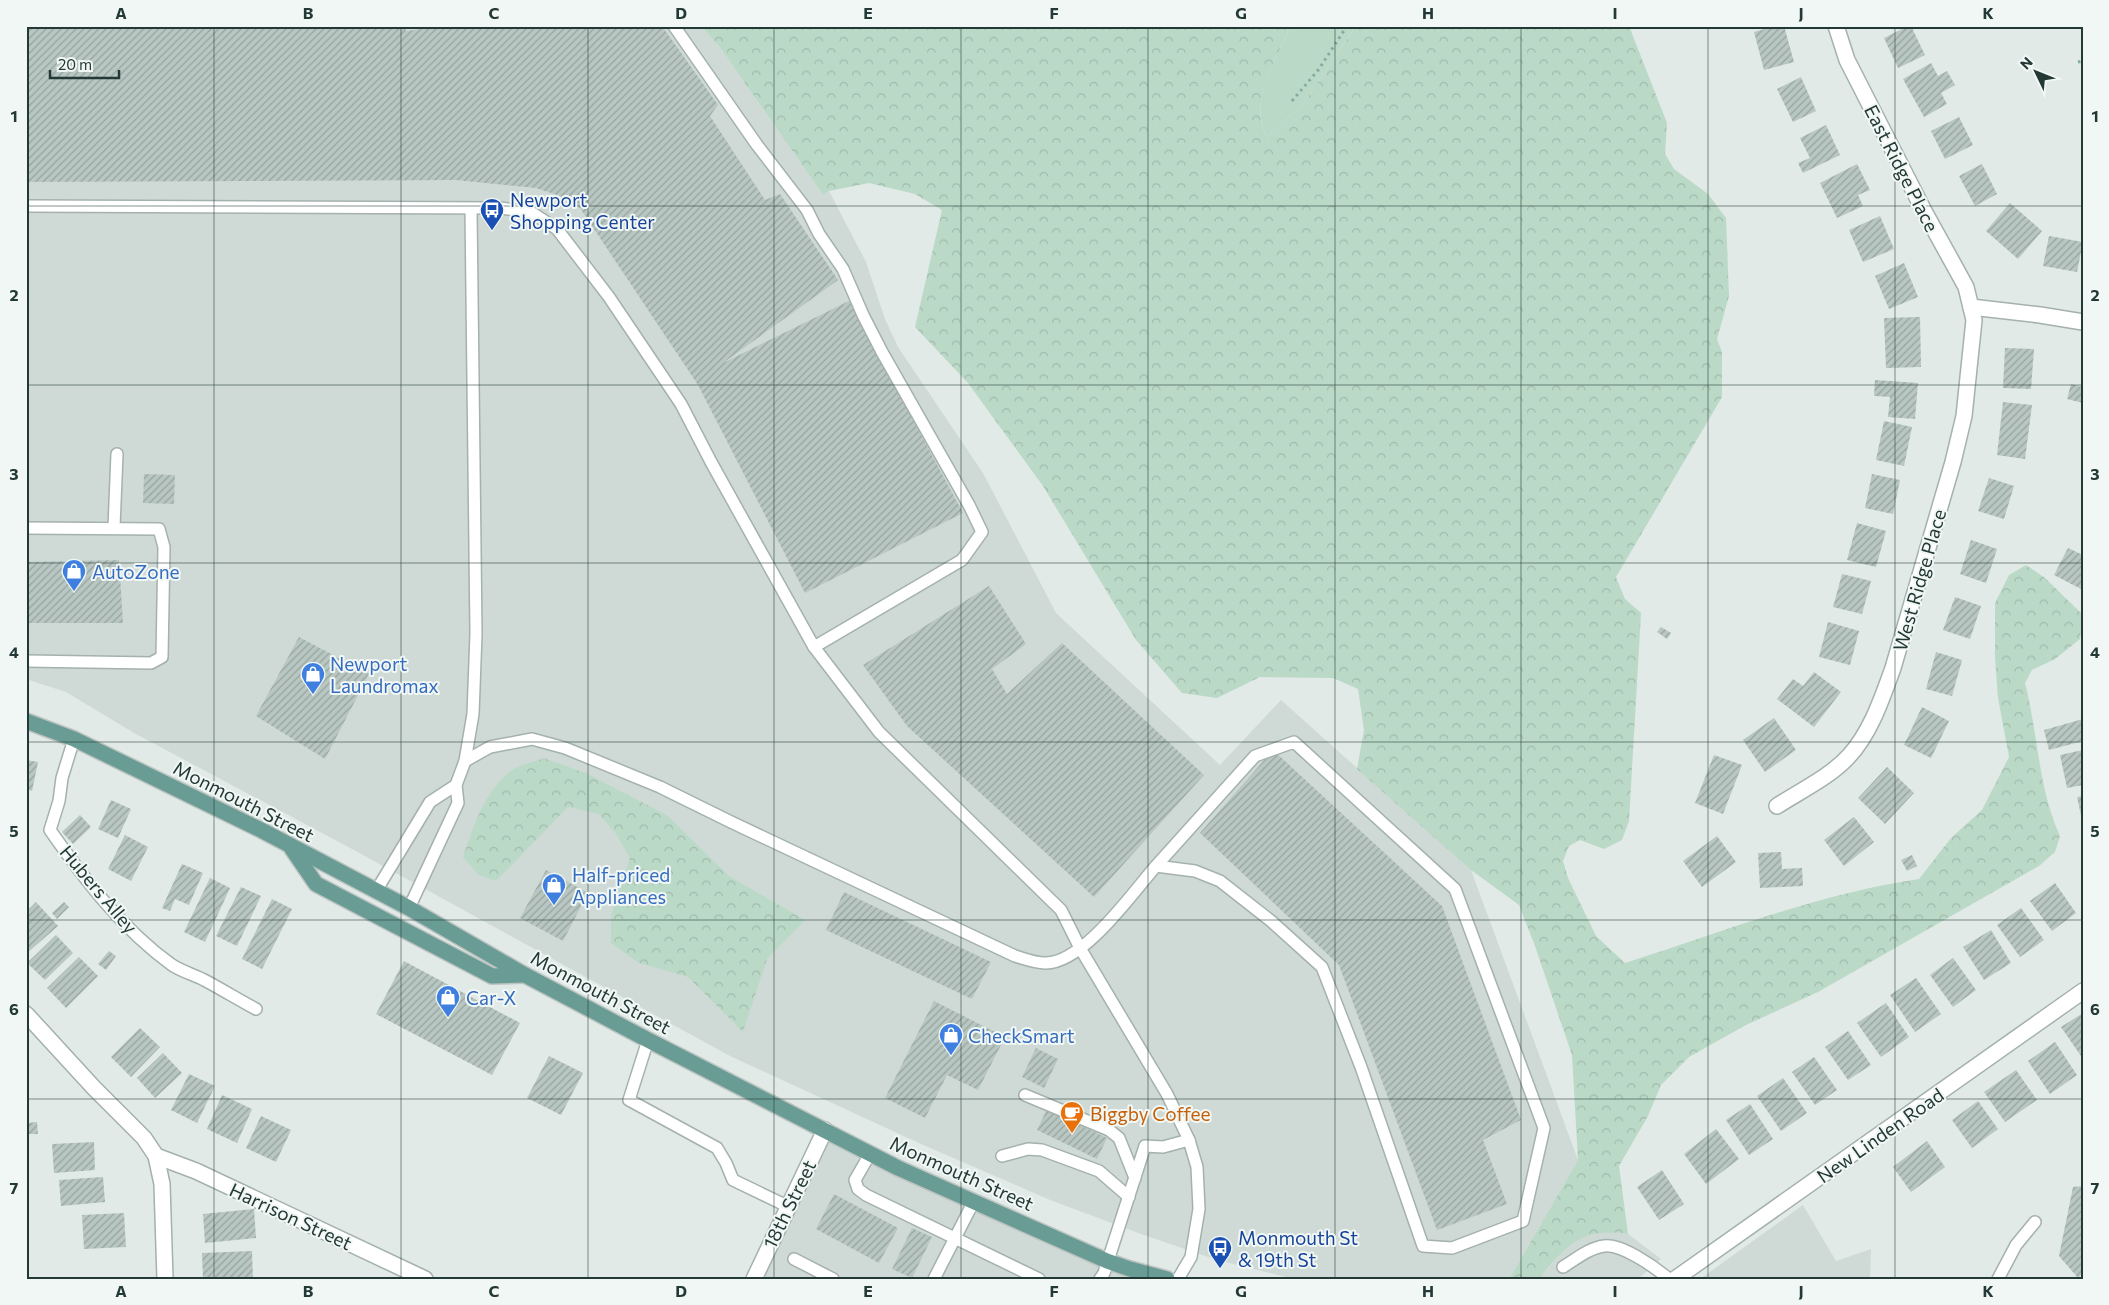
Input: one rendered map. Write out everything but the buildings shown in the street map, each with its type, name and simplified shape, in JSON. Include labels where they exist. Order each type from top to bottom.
[{"type":"main road","name":"Monmouth Street","points":[[26,721],[74,739],[201,800],[409,908],[525,975],[648,1040],[898,1168],[1107,1260],[1130,1269],[1167,1279]]},
{"type":"main road","points":[[291,848],[316,884],[492,976],[525,975]]},
{"type":"street","name":"East Ridge Place","points":[[1836,26],[1847,60],[1923,209],[1966,287],[1971,308]]},
{"type":"street","points":[[1971,308],[2040,315],[2083,322]]},
{"type":"street","name":"West Ridge Place","points":[[1777,806],[1827,774],[1848,757],[1864,737],[1886,686],[1953,462],[1964,416],[1974,332],[1971,308]]},
{"type":"street","name":"New Linden Road","points":[[1675,1279],[2083,990]]},
{"type":"street","points":[[26,1014],[94,1088],[144,1138],[156,1156],[162,1184],[165,1279]]},
{"type":"street","name":"18th Street","points":[[754,1279],[825,1130]]},
{"type":"street","name":"Harrison Street","points":[[156,1156],[196,1171],[425,1279]]},
{"type":"lane","points":[[674,26],[757,145],[807,210],[819,234],[843,269],[863,315],[969,505],[982,532],[962,560],[814,647]]},
{"type":"lane","points":[[26,206],[500,208],[531,212],[557,229],[614,305],[681,404],[711,462],[814,647],[879,732],[1060,910],[1080,948],[1167,1094],[1190,1140],[1198,1167],[1199,1209],[1191,1257],[1178,1279]]},
{"type":"lane","points":[[409,908],[458,803],[456,784],[465,761],[473,714],[476,634],[471,208]]},
{"type":"lane","points":[[114,527],[117,454]]},
{"type":"lane","points":[[26,528],[158,528],[164,546],[162,657],[151,663],[26,661]]},
{"type":"lane","name":"Hubers Alley","points":[[74,739],[62,778],[59,801],[50,830],[80,873],[116,916],[150,948],[181,970],[206,981],[256,1009]]},
{"type":"lane","points":[[465,761],[490,747],[532,739],[565,748],[688,800],[1015,956],[1046,963],[1059,960],[1080,948],[1112,919],[1156,866],[1255,756],[1294,742],[1455,889],[1544,1128],[1523,1221],[1452,1248],[1423,1246],[1361,1067],[1322,967],[1271,921],[1220,881],[1195,871],[1156,866]]},
{"type":"lane","points":[[376,891],[430,802],[456,784]]},
{"type":"lane","points":[[648,1040],[629,1100],[717,1148],[733,1180],[789,1207]]},
{"type":"lane","points":[[1025,1095],[1109,1130],[1119,1138],[1135,1178]]},
{"type":"lane","points":[[1100,1279],[1104,1273],[1145,1146],[1163,1147],[1190,1140]]},
{"type":"lane","points":[[1002,1156],[1028,1149],[1042,1150],[1099,1171],[1129,1197]]},
{"type":"lane","points":[[870,1154],[855,1180],[858,1189],[866,1195],[1040,1279]]},
{"type":"lane","points":[[934,1279],[974,1201]]},
{"type":"lane","points":[[1998,1279],[2016,1244],[2035,1222]]},
{"type":"lane","points":[[1563,1267],[1589,1250],[1606,1245],[1623,1250],[1658,1269],[1669,1279]]},
{"type":"lane","points":[[794,1260],[829,1278]]},
{"type":"path","points":[[1292,101],[1319,70],[1348,26]]},
{"type":"path","points":[[2078,62],[2083,61]]},
{"type":"shaded area","name":"Newport Shopping Center","points":[[26,26],[701,26],[719,46],[823,195],[829,191],[866,262],[885,319],[898,347],[983,473],[1056,613],[1220,765],[1281,700],[1471,870],[1578,1160],[1509,1279],[1294,1279],[1217,1260],[1050,1200],[921,1144],[730,1056],[352,849],[134,733],[66,692],[26,679]]},
{"type":"shaded area","points":[[825,1130],[898,1168],[1167,1279],[754,1279]]},
{"type":"shaded area","points":[[1803,1205],[1836,1261],[1871,1249],[1870,1279],[1700,1279]]},
{"type":"shaded area","points":[[1607,1231],[1628,1234],[1661,1259],[1638,1279],[1538,1279],[1568,1246],[1582,1237]]},
{"type":"green space","points":[[701,26],[1291,26],[1272,66],[1262,96],[1260,111],[1262,124],[1268,137],[1303,104],[1356,26],[1629,26],[1667,123],[1665,154],[1674,169],[1708,194],[1726,218],[1729,296],[1717,339],[1722,352],[1722,397],[1616,577],[1625,599],[1641,613],[1629,821],[1622,840],[1604,849],[1580,840],[1569,846],[1563,861],[1568,878],[1596,936],[1625,963],[1807,904],[1844,894],[1919,879],[1951,838],[1982,810],[2009,757],[1998,698],[1995,657],[1995,603],[2009,575],[2026,565],[2045,578],[2083,615],[2080,639],[2055,659],[2032,670],[2025,683],[2047,799],[2060,836],[2055,852],[2039,866],[1818,992],[1746,1025],[1689,1057],[1661,1085],[1648,1116],[1619,1166],[1628,1234],[1597,1233],[1586,1236],[1567,1248],[1538,1279],[1509,1279],[1578,1160],[1572,1055],[1519,905],[1471,870],[1357,769],[1364,730],[1358,689],[1333,678],[1260,677],[1217,698],[1182,693],[1136,640],[1043,486],[968,383],[915,327],[942,210],[915,194],[869,183],[829,191],[823,195],[719,46]]},
{"type":"green space","points":[[1291,26],[1356,26],[1303,104],[1268,137],[1262,124],[1260,110],[1262,95],[1272,66]]},
{"type":"green space","points":[[544,758],[588,774],[668,816],[729,876],[805,920],[767,959],[743,1032],[688,977],[639,963],[611,943],[611,916],[630,858],[616,834],[599,814],[568,807],[496,881],[479,875],[463,857],[482,808],[495,786],[514,769]]},
{"type":"place","name":"Newport Shopping Center","points":[[492,231]]},
{"type":"place","name":"AutoZone","points":[[74,592]]},
{"type":"place","name":"Newport Laundromax","points":[[313,695]]},
{"type":"place","name":"Half-priced Appliances","points":[[554,906]]},
{"type":"place","name":"Car-X","points":[[448,1018]]},
{"type":"place","name":"CheckSmart","points":[[951,1056]]},
{"type":"place","name":"Biggby Coffee","points":[[1072,1134]]},
{"type":"place","name":"Monmouth St & 19th St","points":[[1220,1269]]}]
